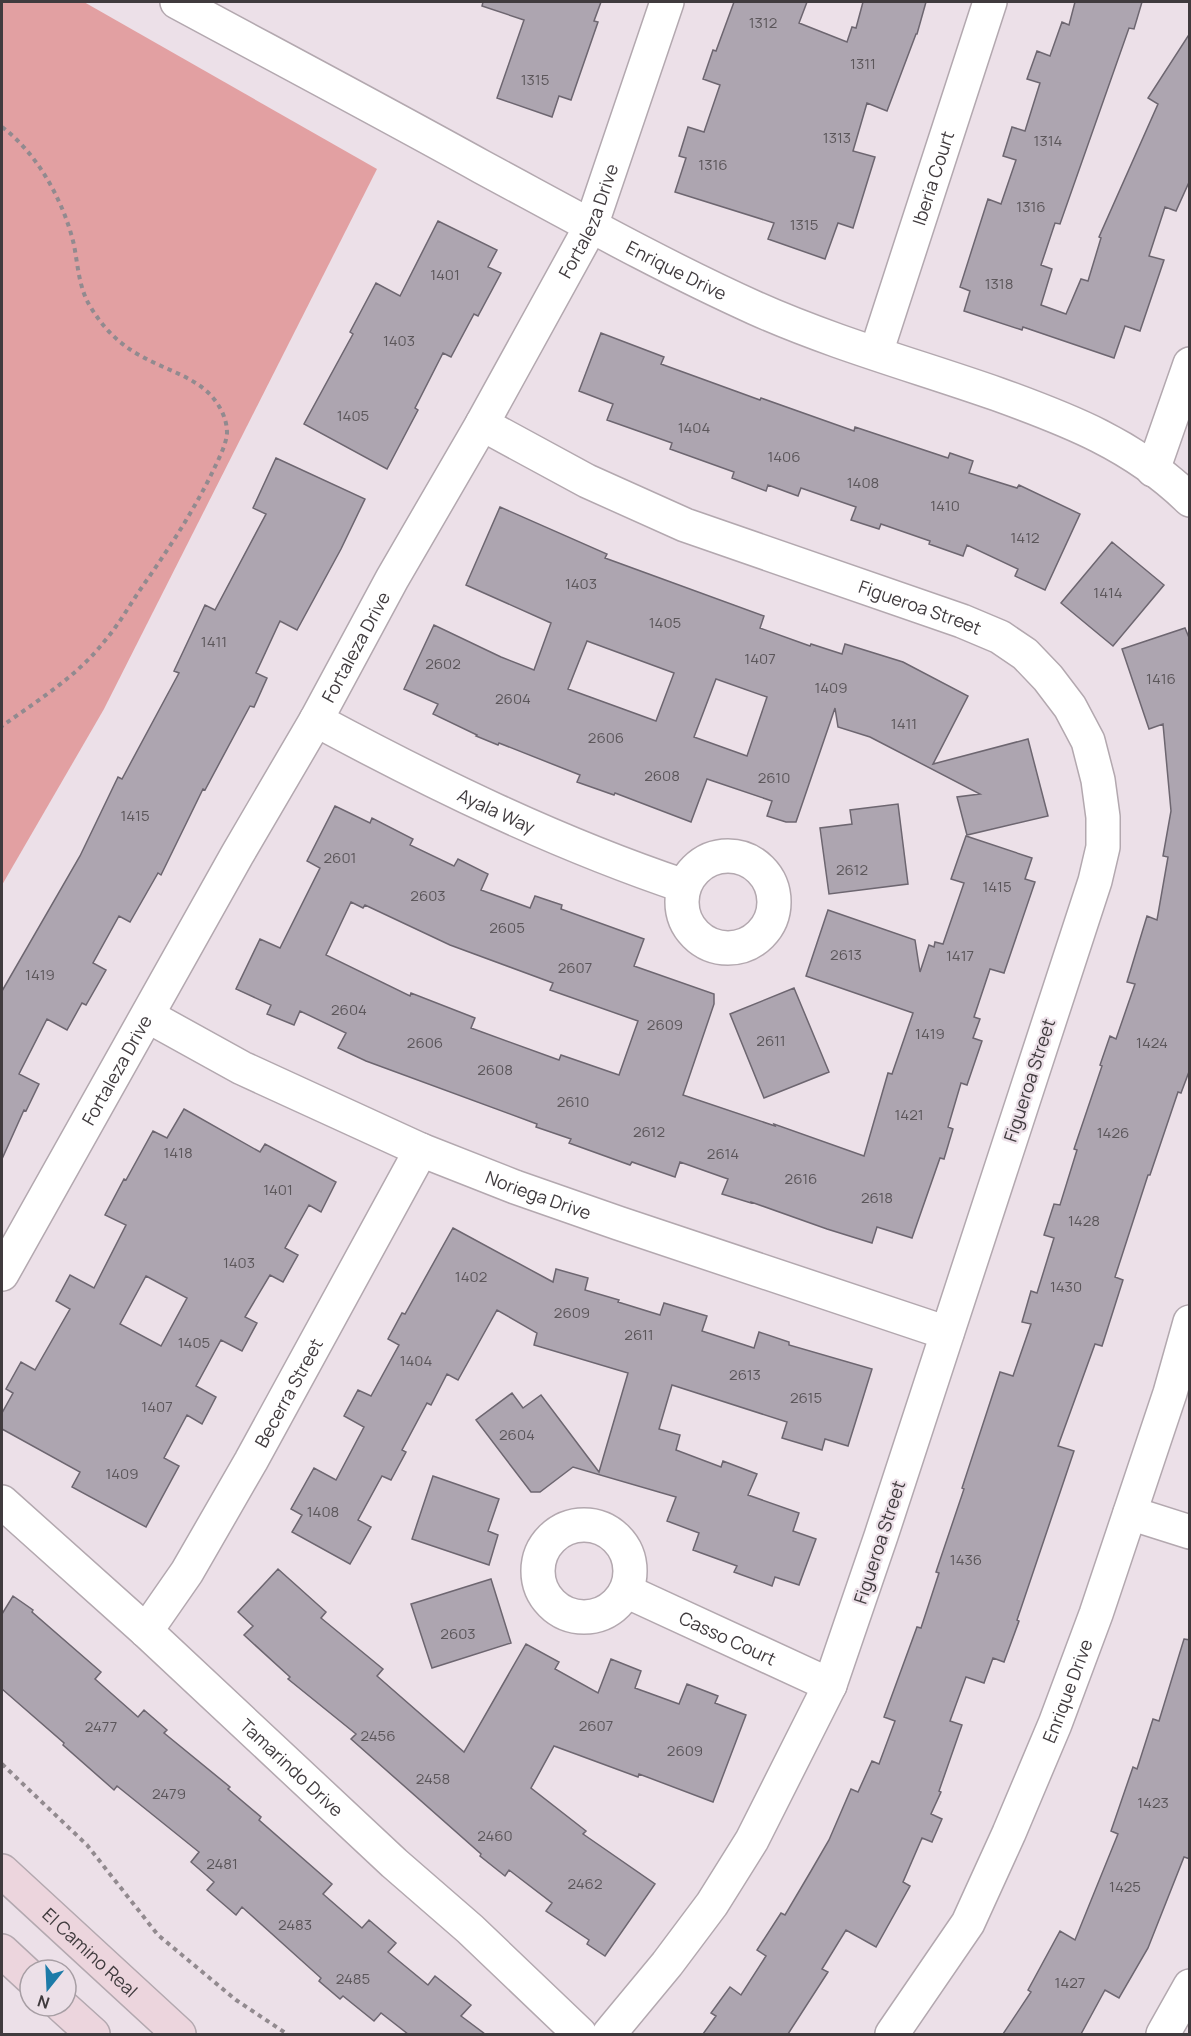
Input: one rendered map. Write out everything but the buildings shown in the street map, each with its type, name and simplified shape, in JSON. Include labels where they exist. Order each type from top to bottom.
[{"type":"main road","name":"El Camino Real","points":[[2,1871],[179,2034]]},
{"type":"main road","points":[[2,1951],[18,1966]]},
{"type":"main road","points":[[75,2018],[93,2034]]},
{"type":"street","name":"Fortaleza Drive","points":[[2,1274],[237,855],[316,720],[392,579],[482,424],[591,226],[668,2]]},
{"type":"street","name":"Iberia Court","points":[[876,353],[990,2]]},
{"type":"street","name":"Enrique Drive","points":[[191,5],[591,226],[690,278],[759,309],[876,353],[1064,418],[1129,452],[1174,485],[1190,500]]},
{"type":"street","points":[[1153,470],[1190,364]]},
{"type":"street","name":"Figueroa Street","points":[[482,424],[587,481],[668,518],[799,566],[962,621],[1000,637],[1025,654],[1048,678],[1070,707],[1088,741],[1098,780],[1103,817],[1103,847],[1095,881],[830,1685],[752,1840],[712,1904],[667,1964],[609,2034]]},
{"type":"street","name":"Ayala Way","points":[[316,720],[405,768],[541,832],[684,886]]},
{"type":"street","name":"Noriega Drive","points":[[148,1016],[242,1068],[421,1150],[607,1220],[947,1333]]},
{"type":"street","name":"Becerra Street","points":[[146,1631],[188,1572],[421,1150]]},
{"type":"street","name":"Enrique Drive","points":[[892,2034],[968,1923],[1055,1724],[1130,1513],[1170,1393],[1190,1322]]},
{"type":"street","name":"Tamarindo Drive","points":[[2,1502],[146,1631],[394,1863],[470,1929],[580,2034]]},
{"type":"street","points":[[1130,1513],[1190,1532]]},
{"type":"street","name":"Casso Court","points":[[626,1591],[830,1685]]},
{"type":"street","points":[[1163,2034],[1190,1986]]},
{"type":"path","points":[[2,128],[27,152],[56,196],[73,243],[81,285],[88,303],[102,325],[117,340],[141,356],[183,375],[204,389],[217,402],[225,419],[227,435],[220,456],[198,502],[103,644],[55,688],[2,726]]},
{"type":"path","points":[[2,1764],[87,1845],[158,1935],[236,2000],[287,2034]]},
{"type":"shaded area","points":[[2,2],[84,2],[377,169],[104,709],[2,885]]}]
